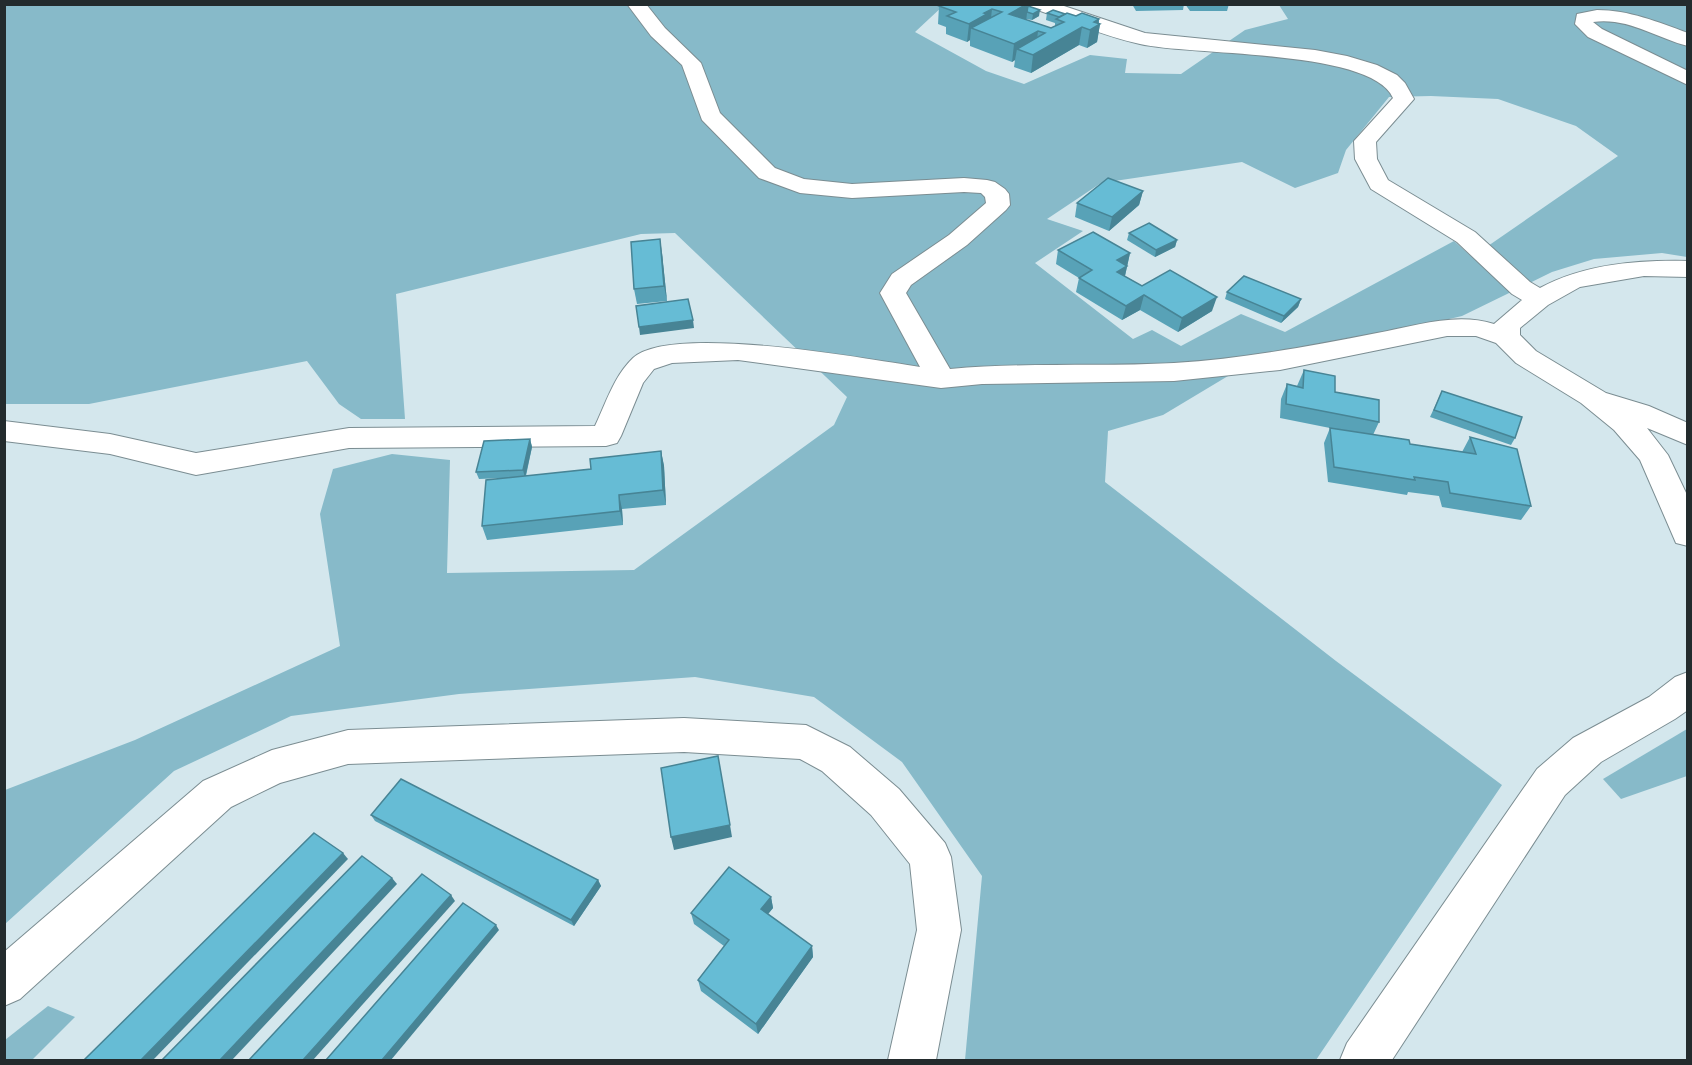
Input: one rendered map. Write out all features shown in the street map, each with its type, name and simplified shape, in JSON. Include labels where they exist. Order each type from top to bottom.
[{"type":"street","points":[[636,4],[658,32],[691,63],[710,116],[767,173],[800,186],[852,191],[964,184],[987,187],[997,194],[998,205],[958,240],[901,280],[893,293],[941,379]]},
{"type":"street","points":[[1038,4],[1143,39],[1315,56],[1341,61],[1380,76],[1397,86],[1404,99],[1365,141],[1366,159],[1379,184],[1467,237],[1521,288],[1539,299]]},
{"type":"street","points":[[1688,40],[1649,25],[1618,17],[1594,15],[1584,18],[1584,24],[1595,33],[1688,79]]},
{"type":"street","points":[[1506,337],[1507,325],[1539,299],[1572,281],[1644,268],[1688,269]]},
{"type":"street","points":[[4,431],[110,444],[196,464],[349,438],[606,436],[630,380],[644,363],[668,354],[738,351],[941,379],[982,375],[1174,372],[1280,361],[1447,328],[1478,328],[1506,337],[1526,357],[1590,396],[1625,423],[1653,455],[1688,534]]},
{"type":"street","points":[[1590,396],[1639,413],[1688,435]]},
{"type":"street","points":[[1364,1060],[1551,782],[1587,750],[1662,708],[1688,688]]},
{"type":"street","points":[[4,983],[46,943],[217,794],[272,768],[348,747],[684,735],[806,741],[836,759],[885,802],[930,857],[939,930],[912,1060]]},
{"type":"shaded area","points":[[5,5],[944,5],[915,32],[986,71],[1024,84],[1090,55],[1127,59],[1125,73],[1181,74],[1245,30],[1288,19],[1279,5],[1687,5],[1687,257],[1662,253],[1594,259],[1552,272],[1462,316],[1360,340],[1263,355],[1163,415],[1108,431],[1105,482],[1336,661],[1502,785],[1316,1060],[965,1060],[982,876],[902,762],[814,697],[695,677],[459,694],[291,716],[174,771],[5,924],[5,790],[135,740],[340,646],[320,514],[333,469],[392,454],[450,460],[447,573],[634,570],[834,425],[847,397],[675,233],[641,234],[396,294],[405,419],[361,419],[339,404],[307,361],[89,404],[5,404]],"holes":[[[1389,97],[1498,99],[1576,126],[1618,156],[1472,257],[1454,241],[1285,332],[1241,314],[1181,346],[1152,330],[1133,339],[1035,263],[1083,231],[1047,219],[1101,183],[1242,162],[1295,188],[1338,173],[1346,150]]]},
{"type":"shaded area","points":[[1687,729],[1687,776],[1621,799],[1603,779]]},
{"type":"shaded area","points":[[48,1006],[75,1017],[32,1060],[5,1060],[5,1040]]},
{"type":"building","points":[[942,4],[1027,4],[1009,14],[1051,28],[1064,22],[1056,19],[1067,13],[1076,16],[1082,13],[1099,19],[1094,22],[1100,24],[1090,30],[1082,27],[1033,55],[1017,49],[1045,33],[1038,31],[1014,44],[971,28],[1002,12],[992,9],[969,24],[947,16],[956,12],[939,6]]},
{"type":"building","points":[[1028,6],[1040,10],[1033,14],[1027,12]]},
{"type":"building","points":[[1053,10],[1065,14],[1059,17],[1047,13]]},
{"type":"building","points":[[1108,178],[1143,191],[1112,217],[1077,203]]},
{"type":"building","points":[[1149,223],[1177,240],[1156,250],[1129,233]]},
{"type":"building","points":[[1093,232],[1130,253],[1117,260],[1127,266],[1117,272],[1142,286],[1170,270],[1217,297],[1182,318],[1144,295],[1126,306],[1079,278],[1092,270],[1058,250]]},
{"type":"building","points":[[660,239],[664,286],[634,289],[631,242]]},
{"type":"building","points":[[1244,276],[1301,299],[1284,316],[1227,292]]},
{"type":"building","points":[[688,299],[693,320],[639,327],[636,306]]},
{"type":"building","points":[[1304,370],[1335,376],[1335,392],[1379,400],[1379,422],[1286,404],[1287,384],[1303,388]]},
{"type":"building","points":[[1442,391],[1522,417],[1515,438],[1434,410]]},
{"type":"building","points":[[1330,428],[1409,440],[1410,444],[1476,454],[1470,437],[1517,449],[1531,506],[1450,493],[1448,482],[1414,477],[1415,480],[1334,467]]},
{"type":"building","points":[[530,439],[523,470],[476,472],[484,441]]},
{"type":"building","points":[[661,451],[663,490],[619,495],[620,511],[482,526],[486,480],[591,469],[590,459]]},
{"type":"building","points":[[718,756],[730,825],[671,837],[661,768]]},
{"type":"building","points":[[401,779],[598,880],[571,920],[371,815]]},
{"type":"building","points":[[314,833],[343,853],[141,1060],[84,1060]]},
{"type":"building","points":[[362,856],[392,878],[220,1060],[162,1060]]},
{"type":"building","points":[[729,867],[771,897],[761,909],[812,946],[756,1024],[698,980],[729,940],[691,913]]},
{"type":"building","points":[[422,874],[451,895],[303,1060],[249,1060]]},
{"type":"building","points":[[463,903],[496,925],[382,1060],[326,1060]]}]
